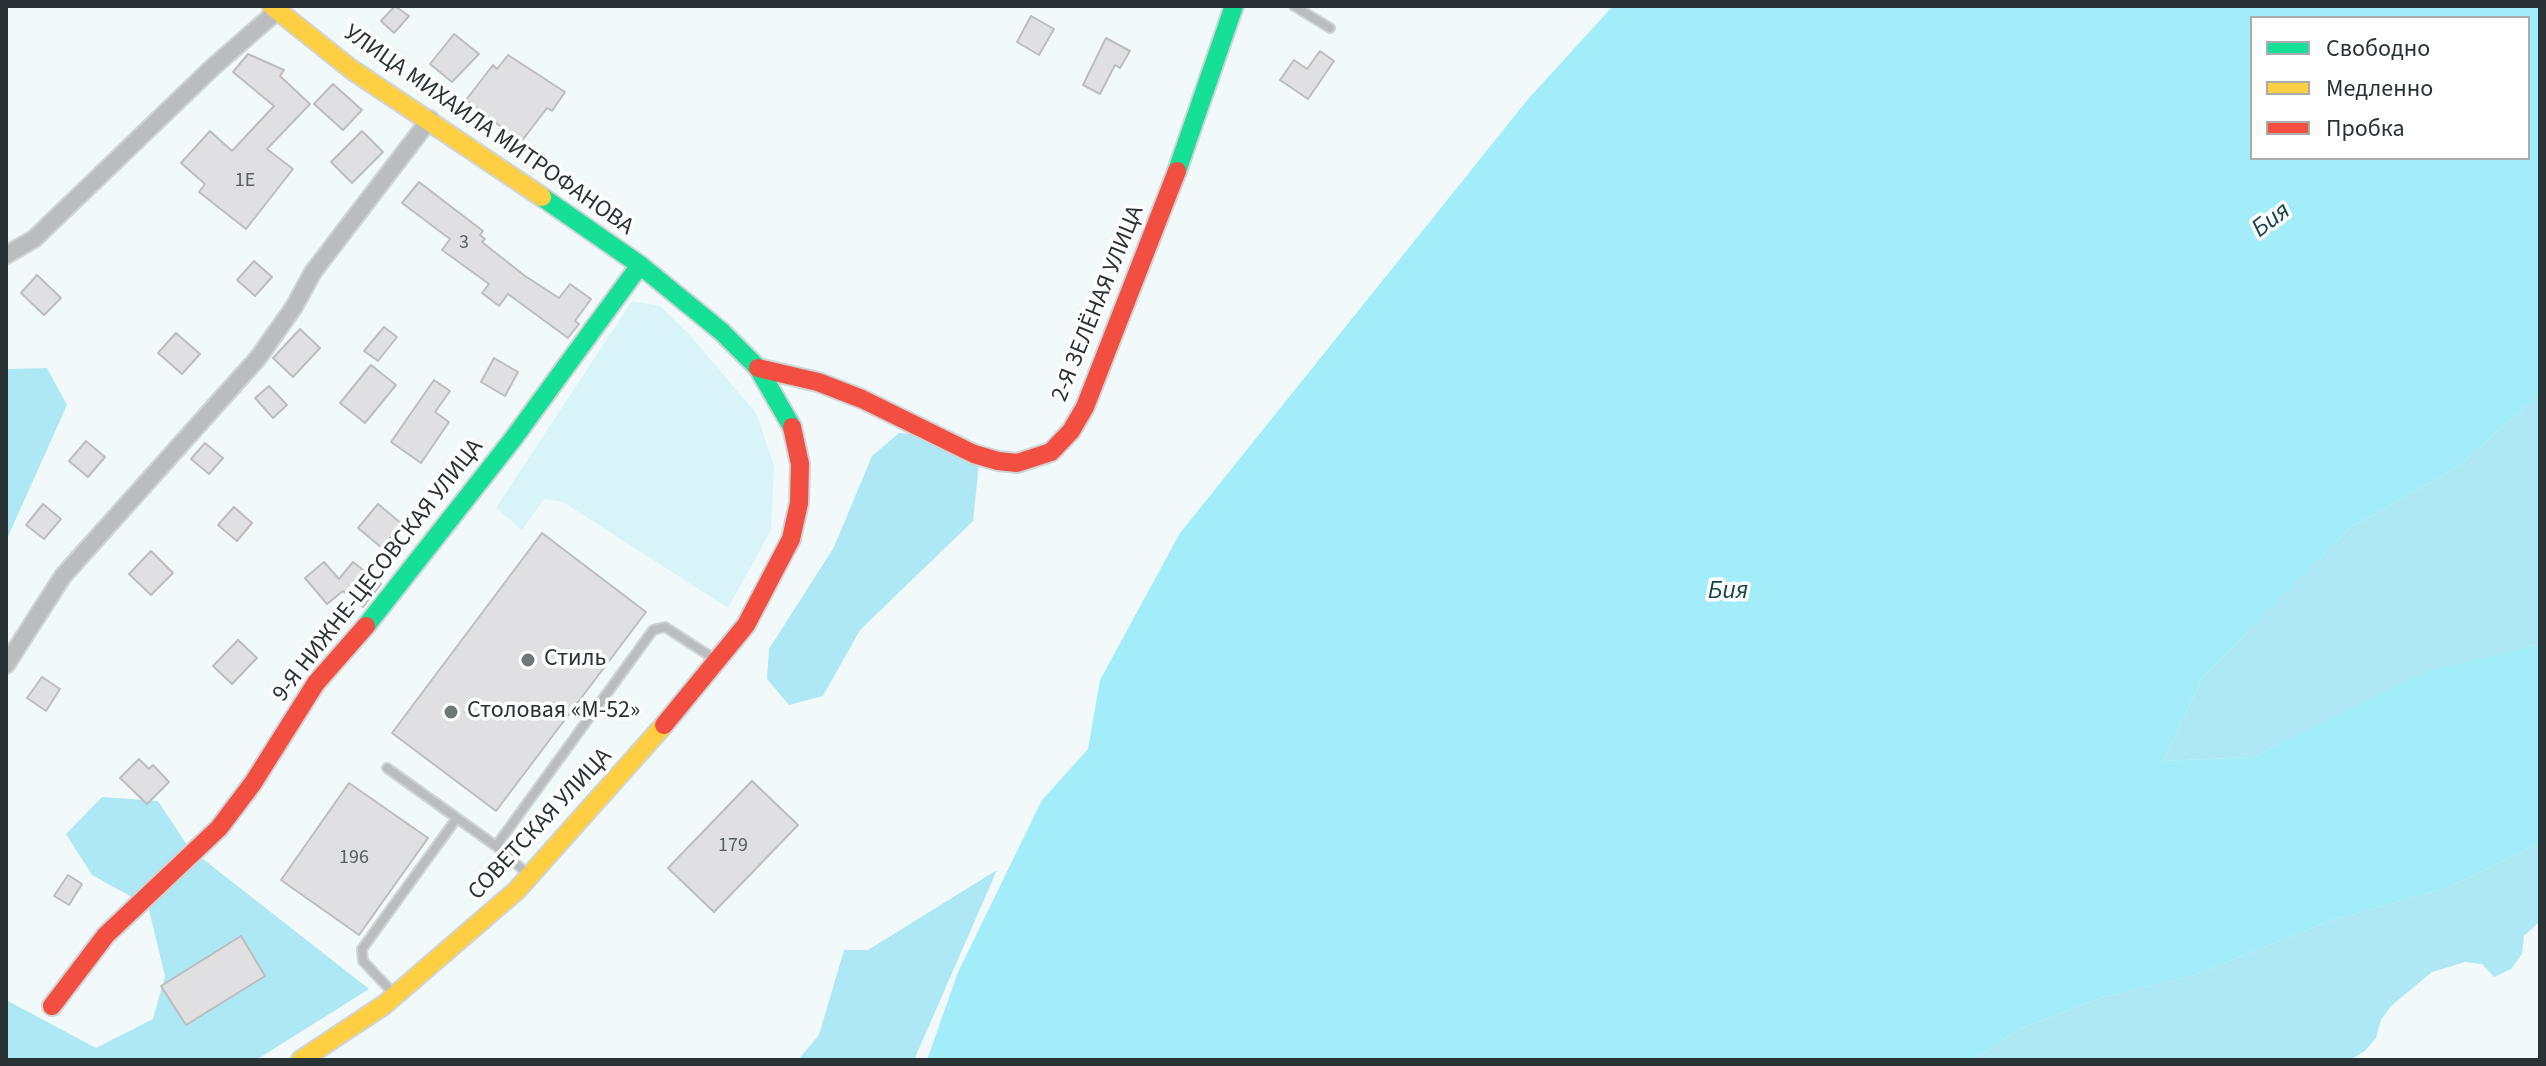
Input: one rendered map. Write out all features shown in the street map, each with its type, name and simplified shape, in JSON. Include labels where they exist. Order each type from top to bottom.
[{"type":"street","name":"2-Я ЗЕЛЁНАЯ УЛИЦА","points":[[758,368],[818,382],[862,399],[986,457],[1017,463],[1051,452],[1071,431],[1085,407],[1156,232],[1234,6]]},
{"type":"street","name":"УЛИЦА МИХАИЛА МИТРОФАНОВА","points":[[274,9],[351,69],[430,119],[640,265]]},
{"type":"street","points":[[6,255],[34,239],[274,9]]},
{"type":"street","points":[[6,665],[63,576],[258,358],[294,307],[313,272],[430,119]]},
{"type":"street","name":"СОВЕТСКАЯ УЛИЦА","points":[[301,1060],[395,996],[456,946],[530,875],[657,735],[746,625],[791,539],[799,503],[800,464],[795,435],[781,404],[758,368],[722,332],[640,265]]},
{"type":"street","name":"9-Я НИЖНЕ-ЦЕСОВСКАЯ УЛИЦА","points":[[52,1006],[106,935],[219,828],[253,783],[316,683],[381,609],[475,488],[640,265]]},
{"type":"lane","points":[[1294,6],[1330,28]]},
{"type":"lane","points":[[496,846],[653,630],[665,627],[717,661]]},
{"type":"lane","points":[[387,768],[496,846],[530,875]]},
{"type":"lane","points":[[395,996],[363,961],[362,949],[457,818]]},
{"type":"shaded area","points":[[632,301],[660,306],[688,333],[756,413],[774,465],[771,530],[728,608],[563,502],[544,499],[522,530],[496,508]]},
{"type":"shaded area","points":[[47,368],[67,405],[6,541],[6,369]]},
{"type":"shaded area","points":[[2540,394],[2540,644],[2428,672],[2253,757],[2163,761],[2203,677],[2350,528],[2459,466]]},
{"type":"shaded area","points":[[899,433],[946,437],[979,464],[973,521],[860,630],[823,696],[789,705],[767,679],[769,649],[834,547],[872,456]]},
{"type":"shaded area","points":[[102,797],[158,801],[189,848],[369,989],[256,1060],[6,1060],[6,1000],[96,1048],[153,1019],[165,976],[148,906],[92,875],[66,834]]},
{"type":"shaded area","points":[[2540,843],[2540,921],[2524,936],[2522,954],[2511,969],[2494,977],[2482,964],[2465,962],[2432,972],[2391,1006],[2381,1020],[2376,1038],[2365,1051],[2350,1060],[1974,1060],[2017,1030],[2100,998],[2192,976],[2329,921],[2447,888]]},
{"type":"shaded area","points":[[997,870],[914,1060],[798,1060],[819,1035],[844,950],[868,950]]},
{"type":"water","name":"Бия","points":[[1613,6],[2540,6],[2540,394],[2459,466],[2350,528],[2203,677],[2163,761],[2253,757],[2428,671],[2540,644],[2540,843],[2447,888],[2329,921],[2192,976],[2100,998],[2017,1030],[1974,1060],[927,1060],[958,972],[1042,800],[1088,749],[1100,680],[1180,533],[1529,98]]},
{"type":"building","points":[[395,6],[409,16],[394,33],[381,21]]},
{"type":"building","points":[[1031,16],[1054,29],[1039,55],[1017,42]]},
{"type":"building","points":[[454,34],[479,54],[452,82],[430,64]]},
{"type":"building","points":[[1106,38],[1130,51],[1120,68],[1115,65],[1100,94],[1083,85]]},
{"type":"building","points":[[1320,51],[1334,61],[1308,99],[1280,80],[1294,60],[1307,69]]},
{"type":"building","points":[[248,54],[284,70],[280,76],[310,104],[267,149],[293,169],[246,229],[199,192],[205,184],[181,163],[210,131],[232,151],[274,106],[233,72]]},
{"type":"building","points":[[508,55],[565,92],[552,111],[547,108],[521,142],[466,100],[493,65],[497,69]]},
{"type":"building","points":[[333,84],[362,110],[343,130],[314,104]]},
{"type":"building","points":[[362,131],[383,152],[352,183],[331,162]]},
{"type":"building","points":[[419,182],[483,231],[480,235],[485,239],[482,242],[525,276],[559,298],[570,284],[591,299],[575,321],[579,324],[568,338],[508,294],[499,306],[482,293],[489,284],[442,250],[450,239],[402,203]]},
{"type":"building","points":[[254,261],[272,277],[255,296],[237,280]]},
{"type":"building","points":[[37,275],[61,298],[44,315],[21,293]]},
{"type":"building","points":[[384,327],[397,337],[378,361],[364,351]]},
{"type":"building","points":[[300,329],[320,348],[293,377],[273,358]]},
{"type":"building","points":[[176,333],[200,354],[182,374],[158,353]]},
{"type":"building","points":[[494,358],[518,372],[505,396],[481,382]]},
{"type":"building","points":[[371,365],[396,385],[365,423],[340,403]]},
{"type":"building","points":[[434,380],[450,391],[435,412],[449,422],[421,463],[391,442]]},
{"type":"building","points":[[269,386],[287,405],[273,418],[255,398]]},
{"type":"building","points":[[86,441],[105,457],[88,477],[69,461]]},
{"type":"building","points":[[205,443],[223,458],[209,474],[191,459]]},
{"type":"building","points":[[43,504],[61,519],[44,539],[26,525]]},
{"type":"building","points":[[378,504],[402,524],[382,548],[358,528]]},
{"type":"building","points":[[234,507],[252,523],[237,541],[218,525]]},
{"type":"building","name":"Стиль","points":[[542,533],[646,612],[496,811],[392,733]]},
{"type":"building","points":[[151,551],[173,573],[151,595],[129,574]]},
{"type":"building","points":[[324,562],[339,579],[353,562],[381,584],[363,607],[343,591],[327,604],[305,578]]},
{"type":"building","points":[[238,640],[257,658],[232,684],[213,666]]},
{"type":"building","points":[[42,677],[60,689],[46,711],[27,698]]},
{"type":"building","points":[[139,759],[149,769],[153,765],[169,782],[147,804],[120,778]]},
{"type":"building","points":[[752,781],[798,825],[714,912],[668,868]]},
{"type":"building","points":[[349,783],[428,838],[359,935],[281,880]]},
{"type":"building","points":[[68,875],[82,884],[69,905],[54,896]]},
{"type":"building","points":[[241,936],[265,976],[186,1025],[161,986]]},
{"type":"traffic: fast","points":[[1177,171],[1234,6]]},
{"type":"traffic: fast","points":[[542,197],[640,265],[722,332],[758,368],[792,427]]},
{"type":"traffic: fast","points":[[366,626],[513,439],[640,265]]},
{"type":"traffic: slow","points":[[272,6],[351,69],[542,197]]},
{"type":"traffic: slow","points":[[301,1060],[384,1005],[517,890],[664,725]]},
{"type":"traffic: jam","points":[[758,368],[818,382],[862,399],[974,454],[998,461],[1017,463],[1051,452],[1071,431],[1085,407],[1177,171]]},
{"type":"traffic: jam","points":[[664,725],[746,625],[791,539],[799,503],[800,464],[792,427]]},
{"type":"traffic: jam","points":[[52,1006],[106,935],[219,828],[253,783],[316,683],[366,626]]},
{"type":"place","name":"Стиль","points":[[528,660]]},
{"type":"place","name":"Столовая «М-52»","points":[[451,712]]}]
